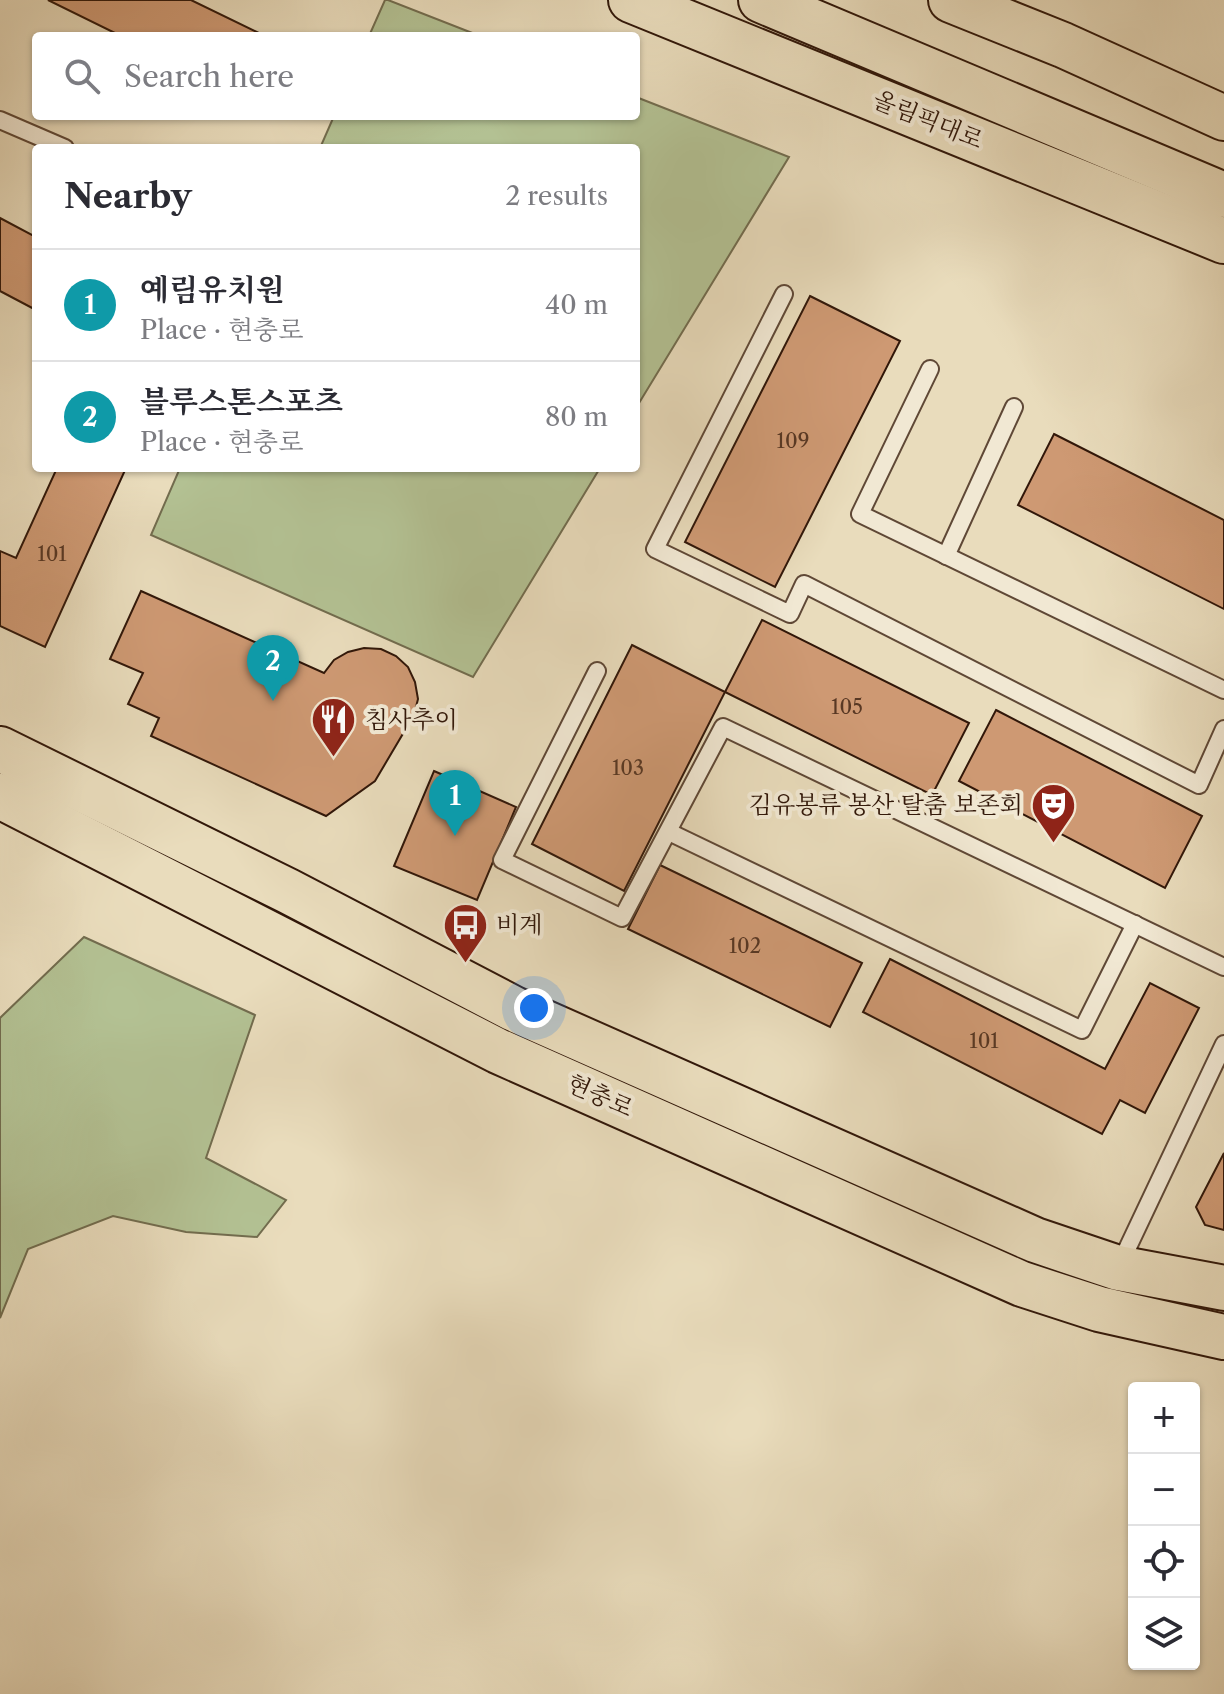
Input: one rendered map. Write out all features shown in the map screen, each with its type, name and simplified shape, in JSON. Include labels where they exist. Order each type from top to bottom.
[{"type":"main road","name":"올림픽대로","points":[[631,0],[1224,241]]},
{"type":"main road","name":"올림픽대로","points":[[761,0],[1224,195]]},
{"type":"main road","points":[[951,0],[1063,45],[1224,118]]},
{"type":"main road","name":"현충로","points":[[0,749],[288,891],[514,1009],[1035,1240],[1109,1288],[1224,1337]]},
{"type":"main road","name":"현충로","points":[[0,796],[498,1051],[1022,1284],[1224,1288]]},
{"type":"lane","points":[[0,120],[56,144]]},
{"type":"lane","points":[[784,294],[655,549],[790,614],[804,584],[1199,785],[1224,729]]},
{"type":"lane","points":[[930,369],[860,514],[1224,690]]},
{"type":"lane","points":[[946,556],[1014,407]]},
{"type":"lane","points":[[597,671],[502,860],[622,918],[723,727],[1224,967]]},
{"type":"lane","points":[[669,832],[1082,1030],[1135,924]]},
{"type":"lane","points":[[1109,1288],[1224,1044]]},
{"type":"green space","points":[[385,0],[388,0],[470,32],[371,32]]},
{"type":"green space","points":[[640,99],[789,157],[640,401],[640,144],[322,144],[332,120],[640,120]]},
{"type":"green space","points":[[178,472],[598,472],[473,677],[151,535]]},
{"type":"green space","points":[[84,937],[255,1015],[206,1158],[286,1200],[257,1237],[186,1232],[113,1216],[28,1249],[0,1318],[0,1018]]},
{"type":"pier","points":[[702,0],[1102,0],[1224,55],[1224,266],[1154,212],[1034,142],[704,4]]},
{"type":"building","points":[[48,0],[191,0],[257,32],[113,32]]},
{"type":"building","points":[[0,218],[32,235],[32,308],[0,291]]},
{"type":"building","points":[[810,296],[900,341],[775,587],[685,542]]},
{"type":"building","points":[[1054,434],[1224,520],[1224,609],[1018,505]]},
{"type":"building","points":[[55,472],[124,472],[45,647],[0,626],[0,551],[16,558]]},
{"type":"building","points":[[141,591],[324,673],[334,660],[364,648],[381,649],[396,656],[408,667],[418,699],[414,715],[375,781],[326,816],[151,736],[159,718],[128,704],[143,673],[110,659]]},
{"type":"building","points":[[762,620],[969,723],[932,795],[725,692]]},
{"type":"building","points":[[632,645],[725,692],[624,891],[532,844]]},
{"type":"building","points":[[996,710],[1202,816],[1165,888],[959,781]]},
{"type":"building","points":[[434,771],[516,807],[477,900],[394,866]]},
{"type":"building","points":[[660,865],[862,963],[830,1027],[628,929]]},
{"type":"building","points":[[890,959],[1105,1069],[1150,983],[1199,1008],[1145,1113],[1120,1100],[1102,1134],[863,1012]]},
{"type":"building","points":[[1224,1153],[1224,1230],[1205,1225],[1196,1207]]},
{"type":"place","name":"블루스톤스포츠","points":[[273,701]]},
{"type":"place","name":"침사추이","points":[[334,759]]},
{"type":"place","name":"예림유치원","points":[[455,836]]},
{"type":"place","name":"김유봉류 봉산 탈춤 보존회","points":[[1054,844]]},
{"type":"place","name":"비계","points":[[465,964]]}]
